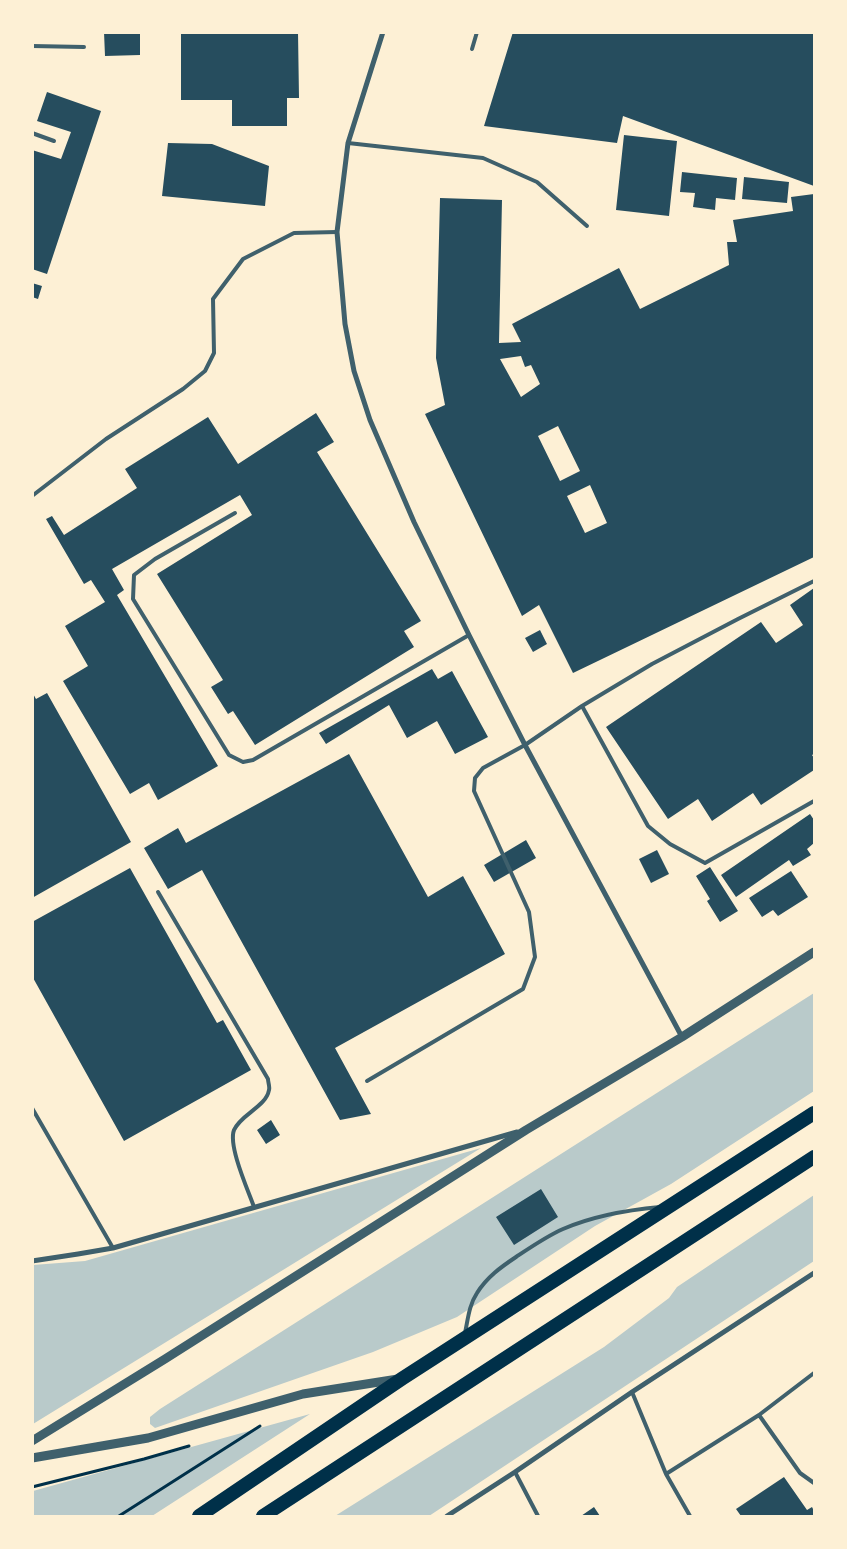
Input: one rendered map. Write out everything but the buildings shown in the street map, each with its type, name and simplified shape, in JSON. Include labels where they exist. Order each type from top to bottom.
[{"type":"highway","points":[[199,1516],[403,1378],[814,1113]]},
{"type":"highway","points":[[263,1516],[814,1157]]},
{"type":"street","points":[[383,32],[348,143],[337,232],[345,324],[354,371],[370,420],[414,522],[469,636],[525,745],[682,1037]]},
{"type":"street","points":[[32,1442],[347,1242],[526,1130],[682,1037],[814,952]]},
{"type":"street","points":[[32,1260],[113,1248],[526,1130]]},
{"type":"street","points":[[448,1516],[632,1392],[814,1273]]},
{"type":"street","points":[[32,1458],[148,1438],[302,1394],[403,1378]]},
{"type":"lane","points":[[472,49],[477,32]]},
{"type":"lane","points":[[32,46],[84,47]]},
{"type":"lane","points":[[32,133],[54,141]]},
{"type":"lane","points":[[348,143],[483,158],[537,182],[587,226]]},
{"type":"lane","points":[[32,496],[106,440],[183,389],[205,371],[214,353],[213,299],[244,259],[294,233],[337,232]]},
{"type":"lane","points":[[235,513],[155,559],[134,575],[133,587],[133,599],[229,755],[243,762],[253,760],[469,636]]},
{"type":"lane","points":[[367,1081],[523,990],[535,957],[529,912],[474,791],[475,778],[483,768],[525,745],[582,706],[652,664],[814,581]]},
{"type":"lane","points":[[582,706],[648,826],[670,844],[705,862],[814,801]]},
{"type":"lane","points":[[158,892],[268,1079],[270,1090],[265,1100],[241,1120],[234,1131],[233,1148],[254,1207]]},
{"type":"lane","points":[[32,1108],[113,1248]]},
{"type":"lane","points":[[464,1339],[470,1307],[480,1289],[495,1272],[523,1252],[563,1229],[628,1211],[670,1206]]},
{"type":"lane","points":[[666,1474],[759,1415],[814,1373]]},
{"type":"lane","points":[[632,1392],[666,1474],[690,1516]]},
{"type":"lane","points":[[759,1415],[800,1473],[814,1483]]},
{"type":"lane","points":[[515,1472],[538,1516]]},
{"type":"path","points":[[119,1516],[260,1425],[242,1430]]},
{"type":"path","points":[[32,1487],[198,1444]]},
{"type":"shaded area","points":[[814,993],[814,1091],[671,1184],[595,1226],[457,1317],[373,1352],[155,1428],[150,1424],[150,1417],[160,1409]]},
{"type":"shaded area","points":[[481,1148],[33,1424],[33,1265],[85,1261]]},
{"type":"shaded area","points":[[814,1195],[814,1261],[429,1516],[335,1516],[604,1347],[669,1298],[677,1287]]},
{"type":"shaded area","points":[[310,1414],[152,1516],[33,1516],[33,1491]]}]
